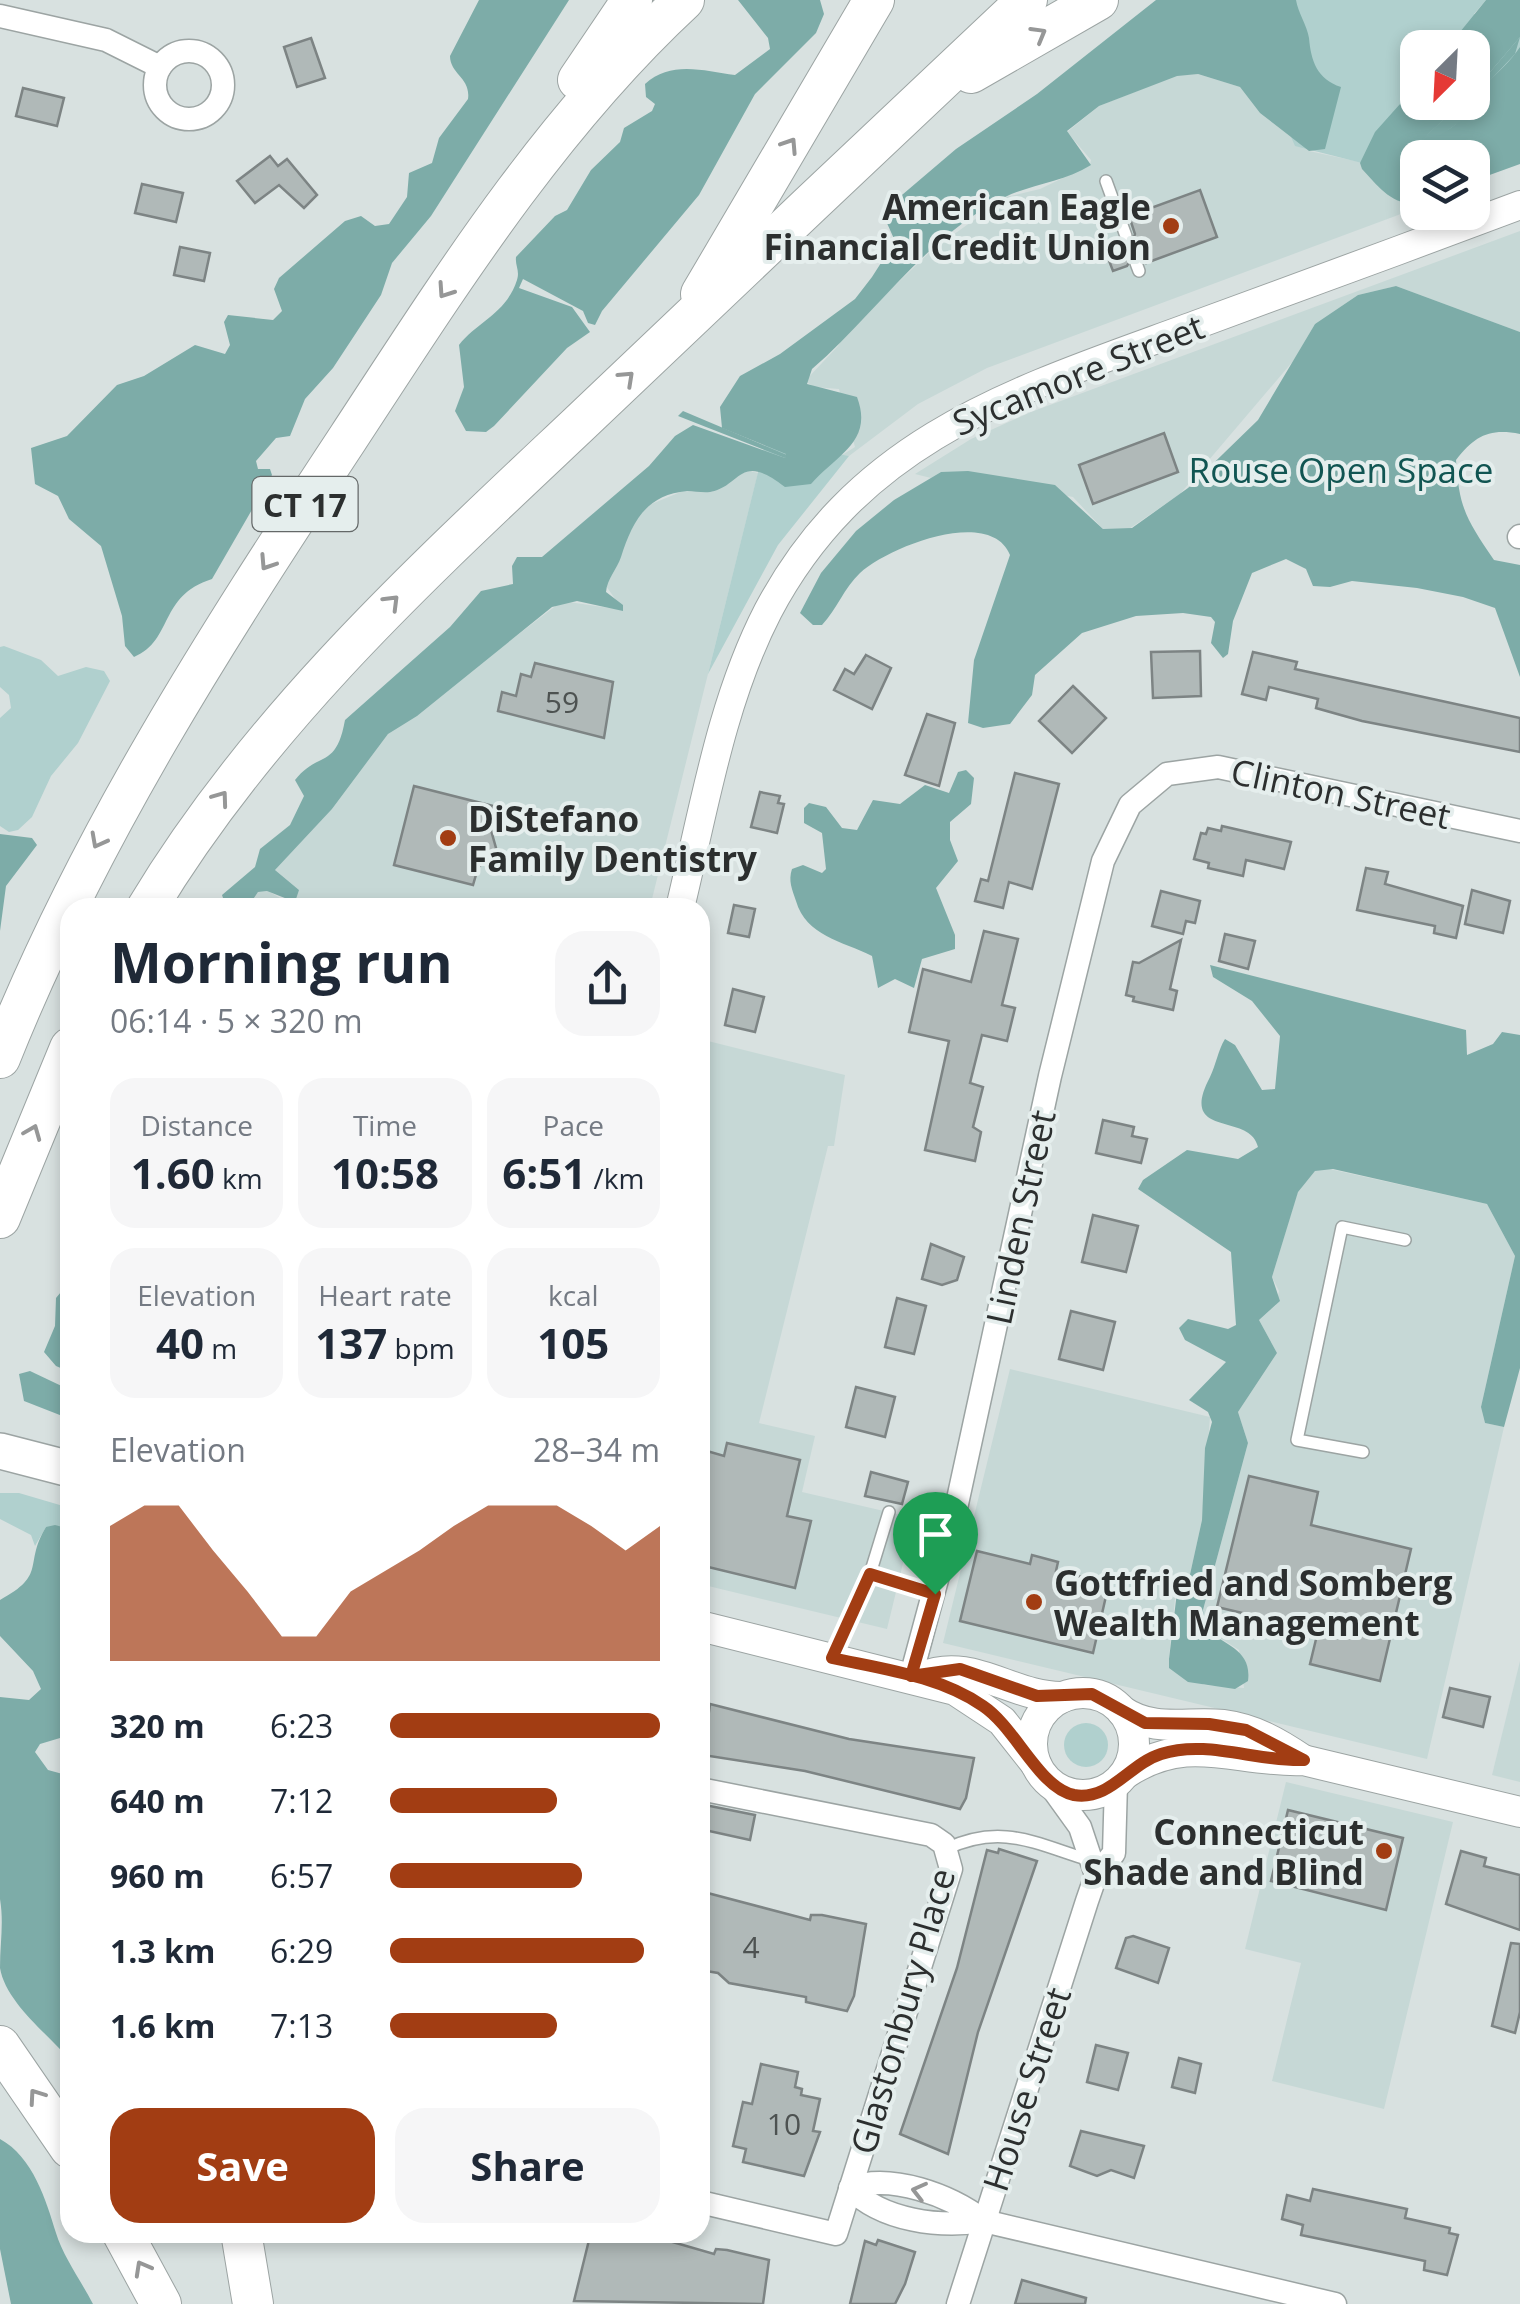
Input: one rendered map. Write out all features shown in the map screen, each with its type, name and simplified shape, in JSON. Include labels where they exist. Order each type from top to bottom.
[{"type":"highway","points":[[490,226],[517,172],[632,0]]},
{"type":"highway","name":"CT 17","points":[[70,898],[132,778],[326,470],[490,226],[621,62],[684,0]]},
{"type":"highway","points":[[689,320],[744,215],[808,116],[874,0]]},
{"type":"highway","points":[[154,898],[234,780],[324,672],[1027,0]]},
{"type":"highway","points":[[923,98],[1098,0]]},
{"type":"highway","name":"CT 17","points":[[0,1058],[60,917]]},
{"type":"highway","points":[[0,1218],[60,1072]]},
{"type":"highway","points":[[0,2046],[60,2133]]},
{"type":"highway","points":[[128,2243],[161,2304]]},
{"type":"highway","points":[[244,2243],[253,2304]]},
{"type":"main road","points":[[1,1451],[60,1466]]},
{"type":"main road","points":[[710,1628],[915,1677],[954,1690],[986,1708],[1015,1734],[1040,1770],[1075,1795],[1097,1794],[1180,1750],[1213,1750],[1269,1761],[1304,1760]]},
{"type":"main road","points":[[915,1677],[960,1669],[1024,1692],[1063,1697],[1098,1695],[1122,1712],[1157,1726],[1209,1724],[1246,1730],[1304,1760],[1520,1812]]},
{"type":"main road","points":[[1040,1770],[1032,1743],[1037,1722],[1063,1697]]},
{"type":"main road","points":[[1121,1778],[1134,1745],[1122,1712]]},
{"type":"street","points":[[0,16],[106,40],[160,67]]},
{"type":"street","name":"Sycamore Street","points":[[682,898],[730,708],[757,635],[816,535],[880,472],[949,424],[1033,386],[1520,205]]},
{"type":"street","name":"Clinton Street","points":[[1162,776],[1200,767],[1239,770],[1520,830]]},
{"type":"street","name":"Linden Street","points":[[915,1677],[1055,1056],[1103,862],[1130,805],[1162,776]]},
{"type":"street","points":[[1040,1770],[1080,1828],[1092,1867]]},
{"type":"street","name":"House Street","points":[[958,2304],[1092,1867],[1114,1850],[1121,1778]]},
{"type":"street","name":"Glastonbury Place","points":[[710,1791],[931,1836],[946,1849],[951,1869],[836,2234],[710,2204]]},
{"type":"street","name":"Glastonbury Place","points":[[850,2188],[867,2182],[886,2183],[945,2198],[984,2221],[1335,2304]]},
{"type":"lane","points":[[1106,182],[1126,236]]},
{"type":"lane","points":[[1362,1452],[1297,1440],[1342,1227],[1405,1240]]},
{"type":"lane","points":[[832,1658],[870,1574],[889,1512]]},
{"type":"lane","points":[[870,1574],[935,1594]]},
{"type":"lane","points":[[946,1849],[968,1838],[996,1834],[1092,1867]]},
{"type":"shaded area","points":[[1272,0],[1486,0],[1474,14],[1520,26],[1520,144],[1490,153],[1490,140],[1400,140],[1400,173],[1295,146],[1240,19]]},
{"type":"shaded area","points":[[1520,37],[1515,54],[1490,81],[1490,72]]},
{"type":"shaded area","points":[[1198,74],[1240,87],[1260,113],[1309,151],[1360,162],[1400,199],[1400,214],[987,368],[918,404],[849,456],[842,455],[855,447],[839,389],[814,387],[805,381],[838,346],[844,334],[932,250],[1006,197],[1040,189],[1090,165],[1091,160],[1067,132],[1099,106],[1177,75]]},
{"type":"shaded area","points":[[1443,120],[1463,120],[1441,135],[1422,139]]},
{"type":"shaded area","points":[[1520,231],[1520,332],[1396,286],[1358,295],[1315,324],[1294,360],[1180,494],[1129,529],[1103,529],[1073,497],[941,472],[931,478],[915,474],[971,439],[1031,412]]},
{"type":"shaded area","points":[[683,411],[787,455],[785,458],[678,416]]},
{"type":"shaded area","points":[[766,440],[849,456],[778,545],[708,674]]},
{"type":"shaded area","points":[[758,473],[652,898],[291,898],[299,890],[275,870],[332,809],[388,734],[562,601],[623,610],[606,586],[618,564],[627,531],[649,505],[683,491],[713,492],[737,474]]},
{"type":"shaded area","points":[[0,647],[41,660],[58,676],[86,667],[104,671],[110,681],[78,743],[51,776],[32,817],[18,830],[9,832],[0,826],[0,718],[11,708],[9,695],[0,687]]},
{"type":"shaded area","points":[[268,891],[280,898],[254,898],[258,892]]},
{"type":"shaded area","points":[[710,1041],[845,1075],[834,1146],[828,1146],[759,1423],[815,1436],[802,1492],[914,1518],[887,1629],[710,1586]]},
{"type":"shaded area","points":[[1325,1168],[1487,1204],[1515,1256],[1481,1407],[1485,1423],[1504,1427],[1427,1759],[943,1643],[1010,1369],[1210,1417],[1202,1520],[1189,1579],[1175,1599],[1169,1658],[1204,1685],[1244,1688],[1239,1650],[1206,1629],[1203,1610],[1248,1443],[1238,1412],[1277,1353],[1259,1320],[1276,1305],[1279,1291],[1272,1277],[1298,1191],[1315,1171]]},
{"type":"shaded area","points":[[0,1493],[19,1493],[60,1505],[60,1528],[46,1527],[35,1546],[31,1535],[0,1519]]},
{"type":"shaded area","points":[[1520,1661],[1520,1782],[1492,1775]]},
{"type":"shaded area","points":[[1086,1723],[1102,1729],[1108,1745],[1102,1761],[1086,1767],[1070,1761],[1064,1745],[1070,1729]]},
{"type":"shaded area","points":[[1286,1782],[1453,1822],[1384,2109],[1272,2081],[1301,1963],[1245,1949]]},
{"type":"green space","points":[[479,0],[569,0],[431,216],[392,263],[381,295],[333,368],[305,399],[290,436],[276,438],[256,461],[258,469],[270,469],[272,475],[212,579],[183,596],[155,640],[134,657],[125,646],[122,616],[101,546],[69,519],[58,496],[35,484],[31,448],[67,436],[117,385],[144,376],[195,345],[225,354],[230,345],[224,322],[228,315],[273,320],[282,311],[274,289],[279,278],[345,221],[361,216],[375,226],[389,224],[407,197],[409,173],[432,163],[439,138],[468,99],[466,86],[450,56]]},
{"type":"green space","points":[[738,0],[820,0],[824,14],[816,33],[755,94],[699,195],[602,311],[595,325],[588,323],[583,311],[523,279],[519,288],[572,307],[590,332],[567,348],[494,426],[486,432],[466,431],[455,411],[464,387],[459,345],[512,292],[518,273],[516,257],[555,216],[567,210],[591,170],[620,142],[624,128],[652,111],[655,104],[646,97],[645,84],[677,70],[735,75],[770,49],[768,38]]},
{"type":"green space","points":[[1156,0],[1296,0],[1317,68],[1326,79],[1341,87],[1325,149],[1309,151],[1260,113],[1240,87],[1198,74],[1177,76],[1099,106],[1067,131],[1091,165],[1005,197],[977,213],[926,254],[812,369],[807,384],[857,397],[861,426],[850,446],[811,484],[785,487],[770,477],[749,471],[721,489],[673,494],[651,505],[630,533],[607,587],[606,592],[623,605],[623,611],[577,601],[552,607],[417,716],[388,734],[332,809],[275,870],[299,890],[296,898],[267,891],[258,892],[254,898],[223,898],[255,867],[260,849],[290,825],[304,796],[295,780],[332,753],[345,720],[450,627],[481,591],[513,584],[512,566],[517,557],[542,557],[649,466],[675,436],[693,425],[785,458],[786,454],[722,428],[720,407],[740,376],[780,354],[855,299],[895,241],[882,212],[956,149],[1037,94]]},
{"type":"green space","points":[[1486,0],[1520,0],[1520,37],[1490,72],[1490,30],[1462,30]]},
{"type":"green space","points":[[1520,47],[1520,164],[1490,175],[1490,140],[1400,140],[1400,201],[1362,169],[1360,163],[1375,132],[1400,104],[1400,120],[1443,120],[1427,135],[1448,130],[1460,120],[1490,120],[1490,80]]},
{"type":"green space","name":"Rouse Open Space","points":[[1396,286],[1520,332],[1520,434],[1491,433],[1470,445],[1456,460],[1462,503],[1477,534],[1494,560],[1520,565],[1520,677],[1495,608],[1417,588],[1352,581],[1330,587],[1313,586],[1306,569],[1286,559],[1252,573],[1233,621],[1228,654],[1223,658],[1211,643],[1215,622],[1211,617],[1183,613],[1136,616],[1082,633],[1035,675],[1032,695],[1010,724],[983,728],[968,723],[974,660],[1010,555],[999,541],[982,534],[961,533],[914,543],[860,573],[822,625],[813,625],[800,613],[821,573],[856,531],[894,500],[941,472],[968,471],[1055,485],[1103,529],[1132,528],[1188,488],[1258,420],[1315,324],[1358,295]]},
{"type":"green space","points":[[966,770],[974,778],[971,804],[950,822],[950,840],[958,861],[936,888],[955,935],[955,949],[922,959],[914,988],[895,979],[878,988],[872,956],[817,930],[796,901],[790,881],[792,869],[803,865],[822,873],[826,869],[822,833],[804,823],[804,808],[809,803],[826,807],[842,828],[857,830],[873,800],[900,804],[925,785],[949,793],[958,772]]},
{"type":"green space","points":[[0,834],[32,838],[37,845],[6,886],[0,931]]},
{"type":"green space","points":[[1210,965],[1466,1030],[1467,1055],[1493,1044],[1502,1032],[1520,1035],[1520,1368],[1504,1427],[1485,1423],[1481,1407],[1515,1256],[1487,1204],[1333,1169],[1315,1171],[1298,1192],[1272,1277],[1280,1301],[1259,1320],[1277,1353],[1238,1412],[1248,1443],[1203,1610],[1206,1629],[1246,1662],[1248,1681],[1235,1689],[1188,1682],[1169,1668],[1177,1592],[1189,1579],[1202,1520],[1205,1448],[1212,1422],[1208,1412],[1189,1400],[1226,1362],[1185,1340],[1179,1328],[1188,1319],[1228,1329],[1236,1325],[1231,1252],[1138,1189],[1143,1180],[1187,1150],[1238,1159],[1258,1147],[1252,1136],[1209,1117],[1202,1109],[1202,1097],[1225,1039],[1235,1045],[1262,1090],[1275,1089],[1280,1036],[1252,1001],[1213,977]]},
{"type":"green space","points":[[60,1293],[60,1368],[44,1352],[55,1326],[56,1298]]},
{"type":"green space","points":[[30,1371],[60,1385],[60,1415],[24,1401],[19,1374]]},
{"type":"green space","points":[[60,1526],[60,1738],[40,1744],[35,1752],[48,1770],[60,1773],[60,2049],[19,2006],[0,1968],[0,1697],[29,1700],[41,1689],[33,1671],[0,1636],[0,1600],[30,1575],[46,1527]]},
{"type":"green space","points":[[0,2139],[21,2157],[37,2180],[63,2251],[93,2304],[11,2304],[0,2249]]},
{"type":"building","points":[[311,38],[325,78],[297,87],[284,47]]},
{"type":"building","points":[[23,88],[64,98],[57,126],[16,116]]},
{"type":"building","points":[[270,156],[278,166],[287,159],[317,195],[304,208],[279,185],[255,203],[237,181]]},
{"type":"building","points":[[142,184],[183,193],[176,222],[135,213]]},
{"type":"building","name":"American Eagle Financial Credit Union","points":[[1200,190],[1217,237],[1146,263],[1134,254],[1127,266],[1113,271],[1103,245],[1117,240],[1123,245],[1132,243],[1135,234],[1129,216]]},
{"type":"building","points":[[180,247],[210,253],[204,281],[174,275]]},
{"type":"building","points":[[1164,433],[1178,472],[1093,504],[1079,465]]},
{"type":"building","points":[[1200,651],[1201,696],[1153,698],[1151,652]]},
{"type":"building","points":[[1253,652],[1297,662],[1295,669],[1520,718],[1520,752],[1362,721],[1316,708],[1318,699],[1269,687],[1266,700],[1242,694]]},
{"type":"building","points":[[866,655],[891,668],[872,709],[834,690],[845,669],[854,674]]},
{"type":"building","points":[[535,663],[613,682],[604,738],[498,711],[502,692],[516,696],[521,674],[531,677]]},
{"type":"building","points":[[1073,686],[1106,718],[1072,753],[1039,721]]},
{"type":"building","points":[[927,714],[955,723],[939,786],[905,775]]},
{"type":"building","points":[[1015,773],[1059,784],[1032,889],[1009,882],[1003,908],[975,901],[981,879],[988,881]]},
{"type":"building","name":"DiStefano Family Dentistry","points":[[414,786],[493,806],[489,823],[496,848],[478,868],[473,885],[394,865]]},
{"type":"building","points":[[760,792],[780,796],[778,803],[784,804],[777,833],[751,827]]},
{"type":"building","points":[[1222,826],[1291,842],[1284,869],[1246,860],[1243,876],[1208,868],[1209,863],[1194,859],[1201,833],[1206,834],[1208,828],[1221,831]]},
{"type":"building","points":[[1366,868],[1388,872],[1385,884],[1463,906],[1456,938],[1434,933],[1435,926],[1357,910]]},
{"type":"building","points":[[1472,890],[1510,901],[1503,933],[1465,924]]},
{"type":"building","points":[[1161,891],[1200,901],[1195,923],[1186,921],[1183,934],[1152,926]]},
{"type":"building","points":[[734,905],[755,909],[749,937],[728,933]]},
{"type":"building","points":[[984,931],[1018,939],[1002,1005],[1015,1008],[1007,1041],[982,1035],[970,1083],[983,1087],[973,1127],[981,1132],[975,1161],[925,1150],[949,1041],[909,1032],[923,969],[971,982]]},
{"type":"building","points":[[1225,934],[1255,941],[1248,969],[1219,961]]},
{"type":"building","points":[[1181,940],[1170,989],[1177,991],[1173,1010],[1133,1001],[1134,997],[1126,995],[1133,962],[1139,963]]},
{"type":"building","points":[[733,989],[764,997],[755,1032],[725,1025]]},
{"type":"building","points":[[1103,1120],[1134,1127],[1132,1136],[1147,1139],[1141,1163],[1096,1153]]},
{"type":"building","points":[[1093,1215],[1138,1226],[1126,1272],[1082,1262]]},
{"type":"building","points":[[931,1244],[964,1257],[957,1280],[942,1285],[922,1279]]},
{"type":"building","points":[[897,1298],[926,1306],[914,1354],[885,1347]]},
{"type":"building","points":[[1071,1311],[1115,1322],[1103,1370],[1059,1359]]},
{"type":"building","points":[[856,1387],[895,1397],[885,1437],[846,1427]]},
{"type":"building","points":[[727,1443],[800,1460],[787,1516],[811,1521],[795,1588],[710,1567],[710,1452],[724,1456]]},
{"type":"building","points":[[871,1472],[908,1482],[902,1504],[865,1496]]},
{"type":"building","points":[[1249,1476],[1318,1492],[1311,1525],[1411,1549],[1380,1681],[1310,1664],[1318,1631],[1217,1607]]},
{"type":"building","points":[[977,1551],[1030,1564],[1032,1555],[1058,1562],[1056,1571],[1109,1583],[1093,1653],[960,1621]]},
{"type":"building","points":[[1450,1688],[1490,1697],[1483,1727],[1443,1717]]},
{"type":"building","points":[[710,1704],[849,1739],[974,1758],[960,1809],[805,1771],[710,1756]]},
{"type":"building","points":[[710,1806],[755,1815],[750,1840],[710,1831]]},
{"type":"building","points":[[1288,1810],[1403,1838],[1386,1910],[1271,1881]]},
{"type":"building","points":[[999,1849],[1037,1861],[978,2032],[948,2154],[900,2134],[957,1968],[987,1850],[998,1853]]},
{"type":"building","points":[[1461,1851],[1486,1858],[1484,1866],[1520,1875],[1520,1930],[1446,1904]]},
{"type":"building","points":[[710,1894],[810,1920],[811,1915],[822,1915],[866,1924],[854,1996],[847,2011],[806,2002],[806,1997],[729,1983],[710,1972]]},
{"type":"building","points":[[1133,1936],[1169,1948],[1158,1983],[1116,1968],[1126,1938]]},
{"type":"building","points":[[1511,1943],[1520,1944],[1520,2012],[1515,2033],[1492,2026]]},
{"type":"building","points":[[1096,2045],[1128,2053],[1118,2090],[1087,2082]]},
{"type":"building","points":[[1179,2058],[1201,2064],[1195,2093],[1172,2087]]},
{"type":"building","points":[[761,2064],[798,2072],[795,2087],[802,2089],[801,2095],[820,2099],[813,2131],[820,2132],[804,2176],[743,2162],[746,2149],[733,2146],[743,2102],[752,2104]]},
{"type":"building","points":[[1081,2131],[1144,2146],[1134,2178],[1111,2170],[1097,2176],[1070,2166]]},
{"type":"building","points":[[1313,2189],[1407,2209],[1405,2218],[1450,2228],[1449,2233],[1458,2235],[1447,2275],[1424,2270],[1425,2261],[1301,2235],[1303,2225],[1282,2219],[1287,2195],[1310,2201]]},
{"type":"building","points":[[878,2240],[915,2252],[905,2284],[895,2304],[850,2304],[865,2241],[876,2245]]},
{"type":"building","points":[[588,2243],[676,2243],[714,2254],[716,2249],[727,2250],[769,2260],[763,2304],[574,2301]]},
{"type":"building","points":[[1022,2280],[1086,2298],[1085,2304],[1015,2304]]},
{"type":"place","name":"American Eagle Financial Credit Union","points":[[1171,226]]},
{"type":"place","name":"DiStefano Family Dentistry","points":[[448,838]]},
{"type":"place","name":"Gottfried and Somberg Wealth Management","points":[[1034,1602]]},
{"type":"place","name":"Connecticut Shade and Blind","points":[[1384,1851]]},
{"type":"route","points":[[935,1594],[870,1574],[832,1658],[919,1678],[970,1698],[1015,1734],[1044,1777],[1061,1790],[1075,1795],[1097,1794],[1142,1762],[1180,1750],[1199,1748],[1269,1761],[1304,1760],[1272,1740],[1246,1730],[1209,1724],[1145,1723],[1122,1712],[1106,1698],[1092,1694],[1037,1696],[960,1669],[932,1672],[919,1678],[911,1676],[935,1594]]}]
